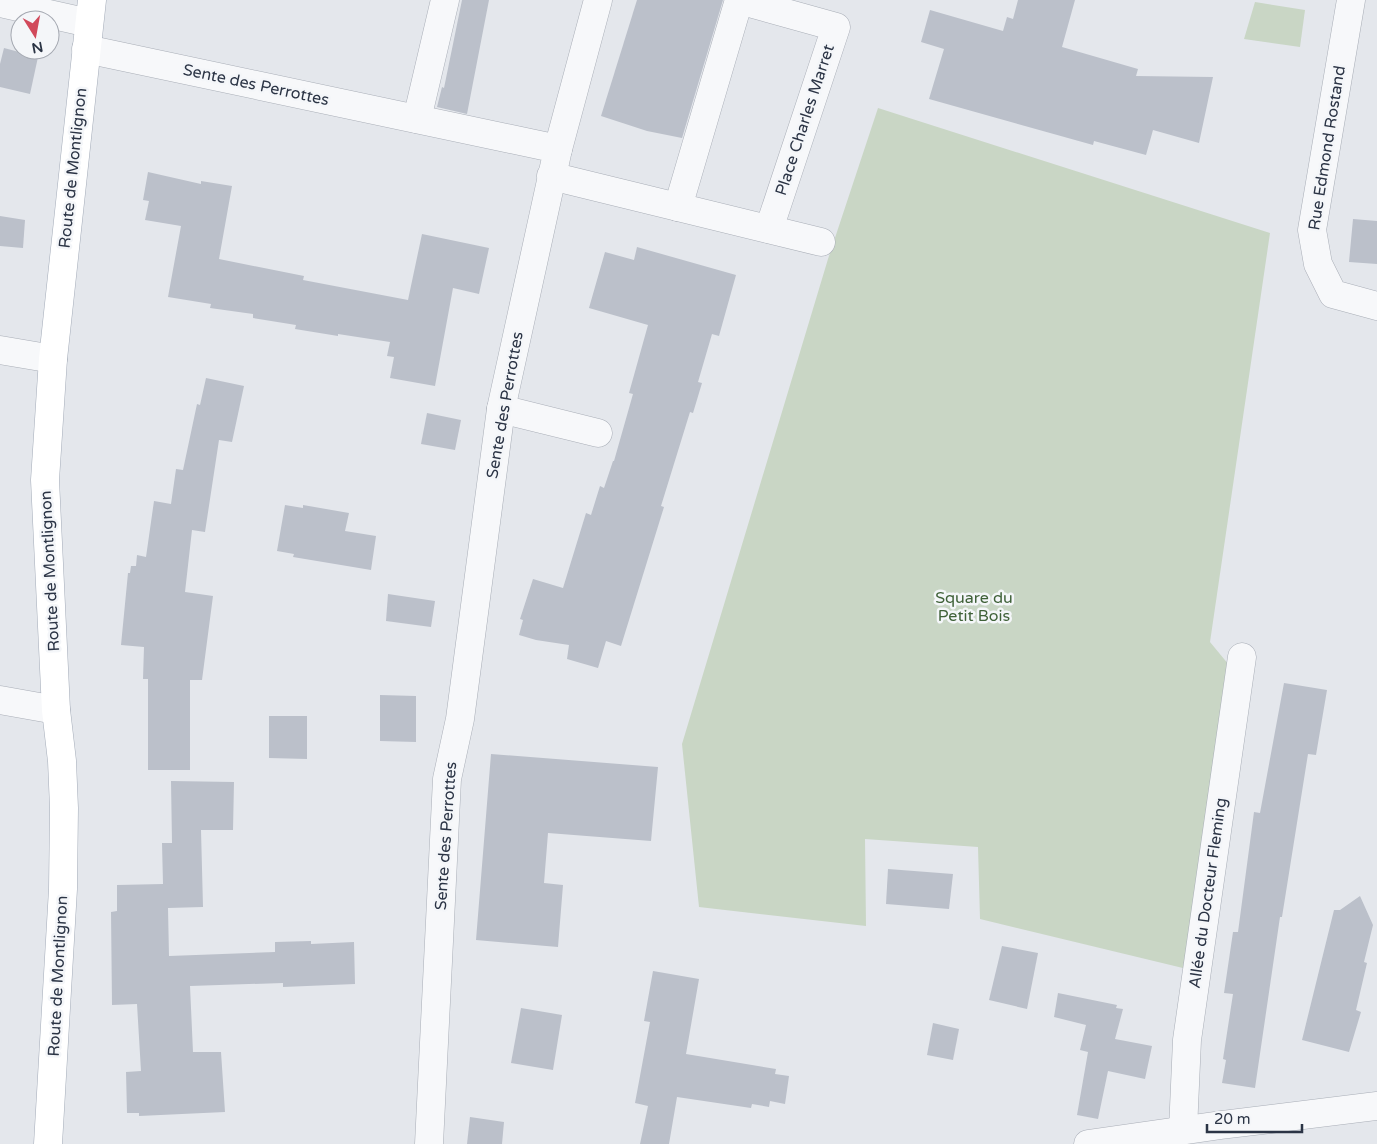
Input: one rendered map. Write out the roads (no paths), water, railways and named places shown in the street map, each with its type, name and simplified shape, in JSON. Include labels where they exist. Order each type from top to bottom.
[{"type":"main road","name":"Route de Montlignon","points":[[48,1144],[63,890],[63,780],[56,710],[45,480],[53,359],[89,24]]},
{"type":"street","points":[[417,119],[445,0]]},
{"type":"street","points":[[558,148],[598,0]]},
{"type":"street","name":"Place Charles Marret","points":[[678,207],[739,0],[836,27],[769,229]]},
{"type":"street","name":"Rue Edmond Rostand","points":[[1351,0],[1312,230],[1318,264],[1333,294],[1377,306]]},
{"type":"street","name":"Sente des Perrottes","points":[[0,3],[89,24],[417,119],[558,148],[501,409],[460,719],[447,779],[429,1144]]},
{"type":"street","points":[[551,176],[821,242]]},
{"type":"street","points":[[0,350],[53,359]]},
{"type":"street","points":[[501,409],[598,434]]},
{"type":"street","name":"Allée du Docteur Fleming","points":[[1183,1130],[1188,1040],[1242,656]]},
{"type":"street","points":[[0,700],[56,710]]},
{"type":"street","points":[[1088,1144],[1183,1130],[1220,1134],[1376,1102]]},
{"type":"park label","name":"Square du Petit Bois","points":[[974,607]]}]
